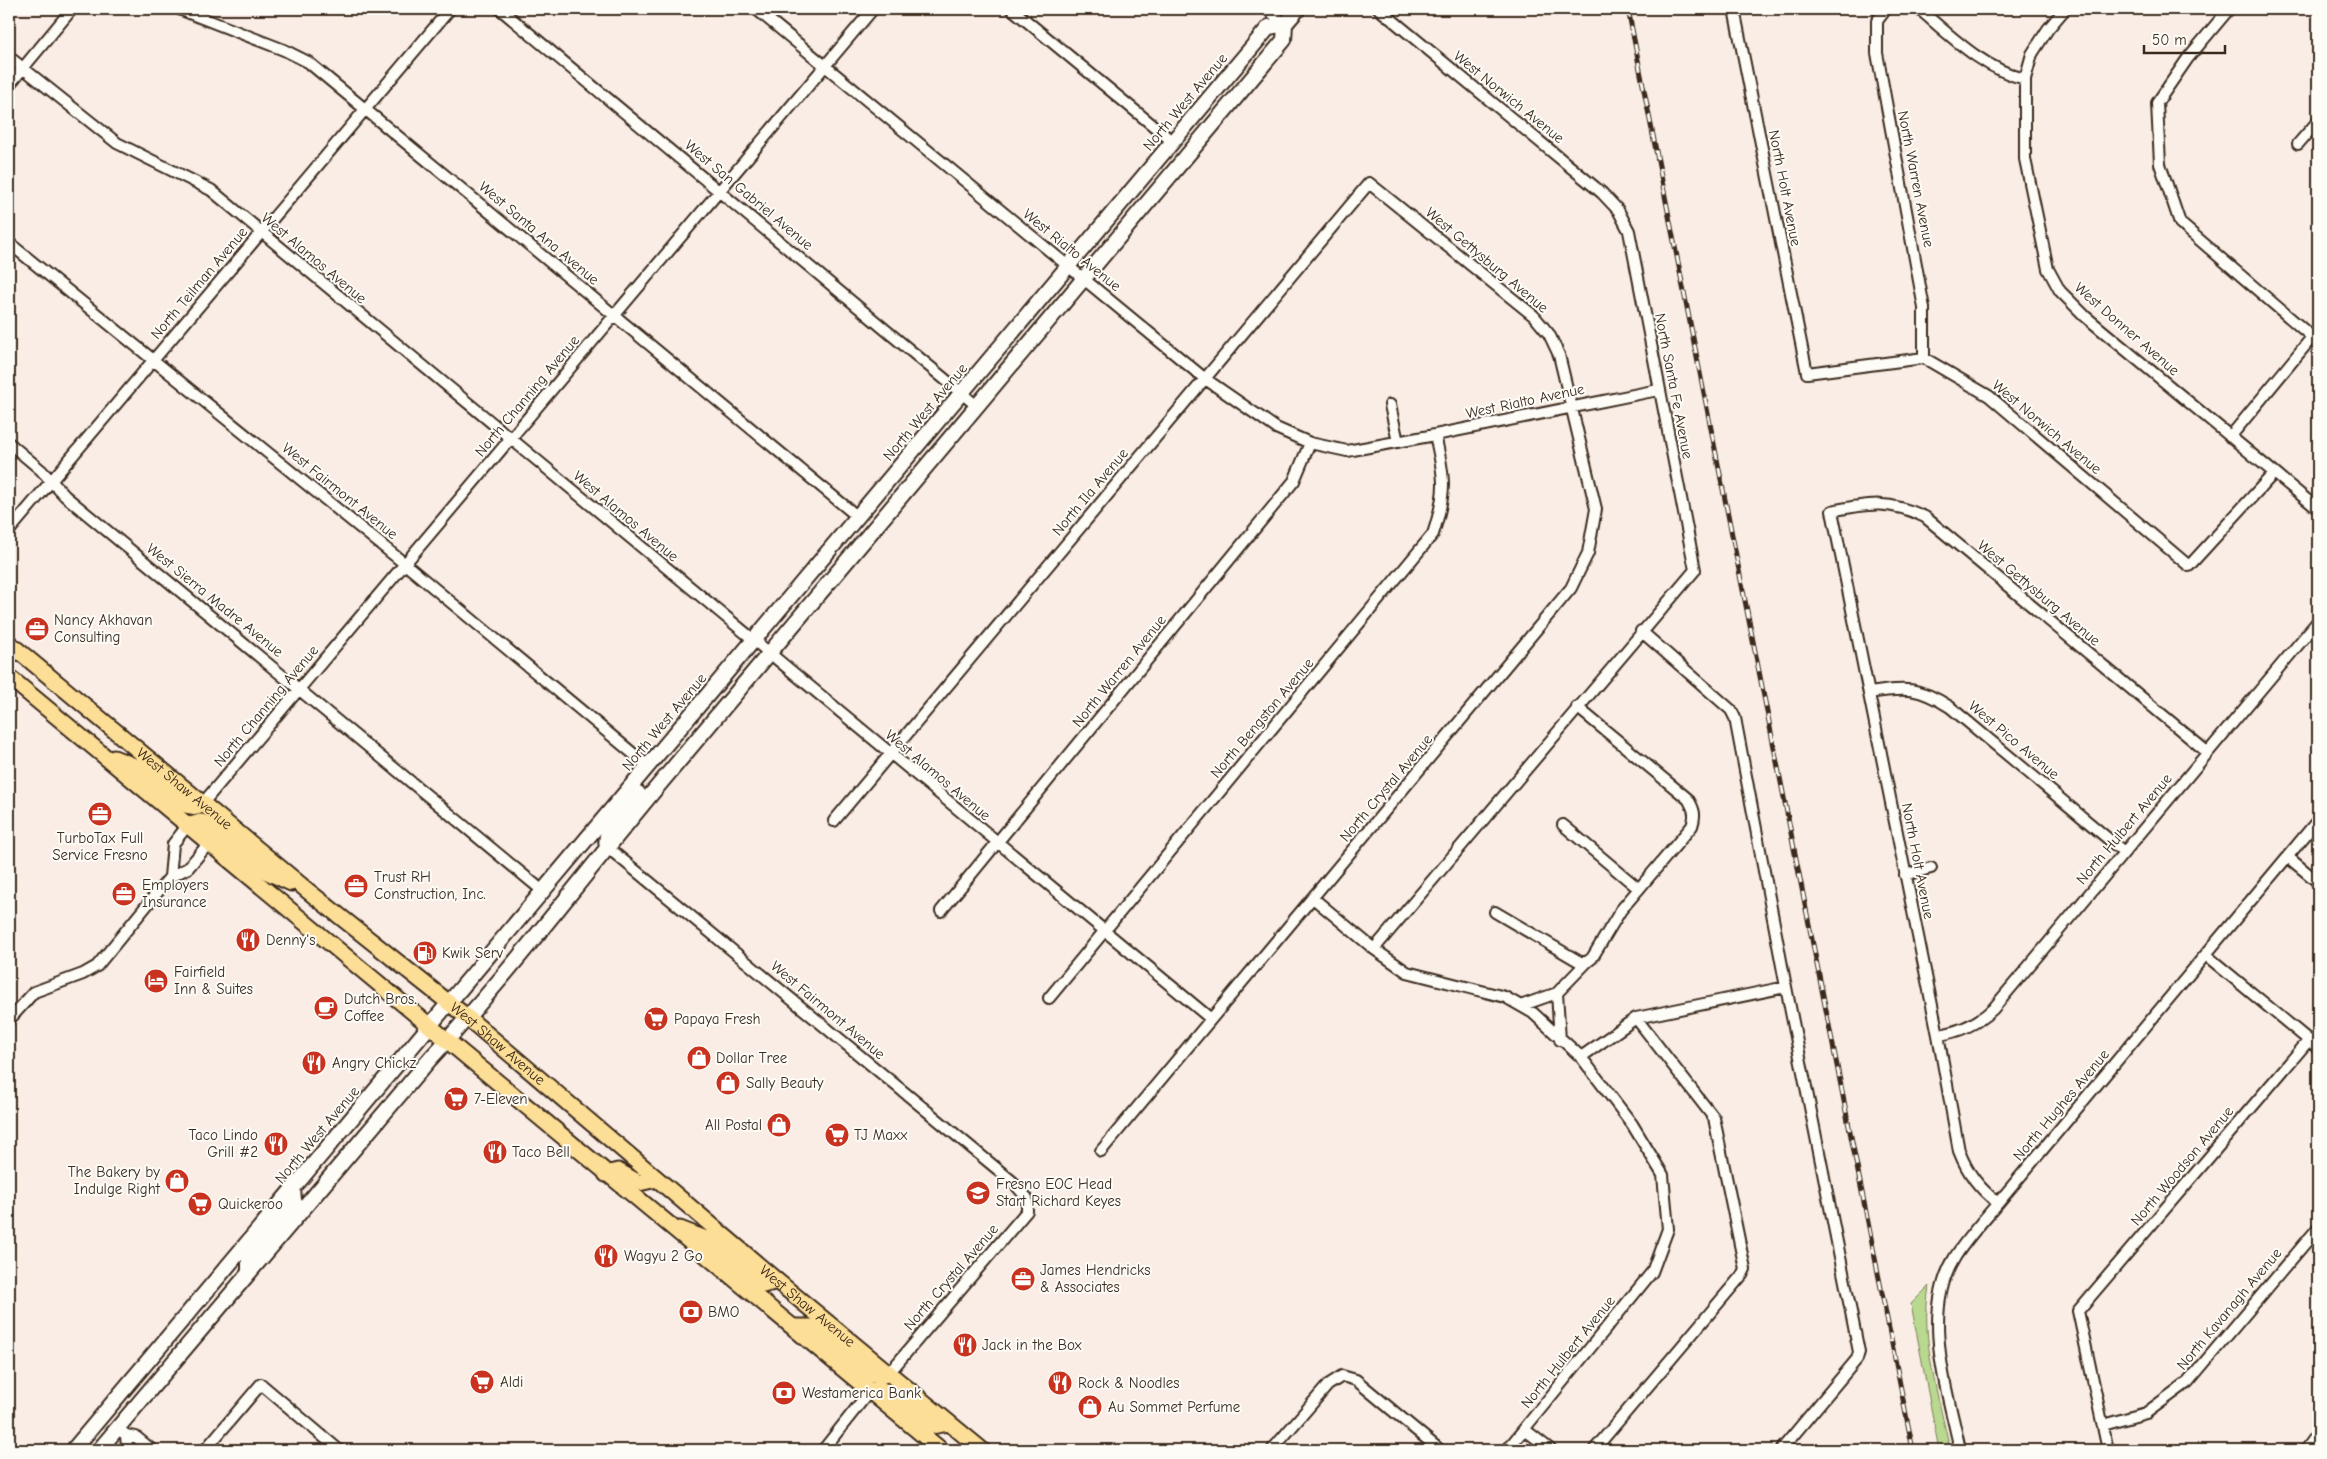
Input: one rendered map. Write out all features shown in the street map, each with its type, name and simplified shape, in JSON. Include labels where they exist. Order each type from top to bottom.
[{"type":"main road","name":"North West Avenue","points":[[99,1450],[122,1432],[249,1272],[564,904],[607,847],[1284,40],[1285,24],[1298,9]]},
{"type":"main road","name":"North West Avenue","points":[[74,1450],[1268,27],[1285,24]]},
{"type":"main road","name":"West Shaw Avenue","points":[[9,644],[308,891],[450,1003],[776,1281],[982,1450]]},
{"type":"main road","name":"West Shaw Avenue","points":[[9,677],[941,1450]]},
{"type":"main road","points":[[607,847],[605,839],[609,829],[665,760],[671,748],[673,737]]},
{"type":"main road","points":[[103,755],[136,768],[186,805],[197,807],[203,803]]},
{"type":"main road","points":[[187,826],[201,822],[207,825],[259,868],[308,891]]},
{"type":"main road","points":[[606,1174],[618,1171],[639,1183],[657,1179]]},
{"type":"main road","points":[[249,1272],[249,1257],[294,1200],[293,1189]]},
{"type":"main road","points":[[669,1226],[706,1239],[762,1285],[776,1281]]},
{"type":"main road","points":[[793,1327],[811,1327],[872,1376],[881,1376],[889,1373]]},
{"type":"main road","points":[[122,1432],[114,1424],[116,1415],[155,1368],[174,1332]]},
{"type":"main road","points":[[869,1392],[875,1389],[887,1390],[931,1426],[948,1423]]},
{"type":"street","points":[[9,85],[72,9]]},
{"type":"street","name":"West Santa Ana Avenue","points":[[179,9],[296,55],[320,72],[858,517]]},
{"type":"street","name":"North Teilman Avenue","points":[[9,531],[450,9]]},
{"type":"street","name":"West San Gabriel Avenue","points":[[500,9],[977,406]]},
{"type":"street","name":"West Rialto Avenue","points":[[756,9],[1204,378],[1276,428],[1310,443],[1347,450],[1435,435],[1570,406],[1658,390]]},
{"type":"street","name":"North Channing Avenue","points":[[203,803],[873,9]]},
{"type":"street","points":[[1012,9],[1173,142]]},
{"type":"street","points":[[1267,9],[1285,24]]},
{"type":"street","name":"West Norwich Avenue","points":[[1379,9],[1602,193],[1618,210]]},
{"type":"street","name":"North Holt Avenue","points":[[1734,9],[1807,373],[1924,358]]},
{"type":"street","name":"North Warren Avenue","points":[[1886,9],[1877,21],[1877,53],[1924,308],[1924,358]]},
{"type":"street","points":[[1918,9],[1990,66],[2011,76],[2026,79],[2032,54],[2048,29],[2065,9]]},
{"type":"street","points":[[2229,9],[2188,58],[2157,103],[2160,164],[2180,223],[2315,333],[2230,437]]},
{"type":"street","name":"West Alamos Avenue","points":[[9,57],[117,142],[211,190],[1211,1020]]},
{"type":"street","name":"West Donner Avenue","points":[[2026,79],[2025,159],[2045,258],[2054,281],[2068,300],[2086,317],[2318,509]]},
{"type":"street","points":[[2298,144],[2318,121]]},
{"type":"street","name":"North Ila Avenue","points":[[834,821],[1369,182]]},
{"type":"street","name":"West Gettysburg Avenue","points":[[1369,182],[1534,316],[1549,334],[1559,355],[1570,406]]},
{"type":"street","name":"North Santa Fe Avenue","points":[[1618,210],[1629,231],[1658,390],[1695,570],[1641,631]]},
{"type":"street","name":"West Fairmont Avenue","points":[[9,243],[405,564],[648,766]]},
{"type":"street","name":"West Norwich Avenue","points":[[1924,358],[1989,396],[2189,566],[2274,473]]},
{"type":"street","points":[[1390,405],[1398,442]]},
{"type":"street","name":"North Crystal Avenue","points":[[1100,1151],[1571,588],[1588,553],[1596,509],[1570,406]]},
{"type":"street","name":"North Bengston Avenue","points":[[1049,998],[1433,534],[1444,502],[1444,471],[1435,435]]},
{"type":"street","name":"West Sierra Madre Avenue","points":[[9,443],[65,496],[301,689],[544,892]]},
{"type":"street","name":"North Warren Avenue","points":[[941,911],[1294,481],[1310,443]]},
{"type":"street","name":"West Gettysburg Avenue","points":[[1832,511],[1861,505],[1886,504],[1905,508],[1925,517],[2207,752]]},
{"type":"street","name":"North Holt Avenue","points":[[1832,511],[1938,1035],[1959,1151],[1966,1169],[1978,1186],[1998,1204]]},
{"type":"street","name":"North Hulbert Avenue","points":[[1938,1035],[1952,1033],[1965,1028],[1992,1009],[2318,621]]},
{"type":"street","points":[[1374,949],[1641,631],[1731,710],[1735,718],[1786,988],[1859,1352],[1857,1359],[1781,1450]]},
{"type":"street","name":"West Pico Avenue","points":[[1869,693],[1901,688],[1915,689],[1932,695],[1950,707],[2124,852]]},
{"type":"street","points":[[1523,1005],[1557,994],[1592,958],[1621,910],[1692,826],[1695,817],[1694,807],[1688,799],[1577,707]]},
{"type":"street","name":"North Hughes Avenue","points":[[1960,1450],[1939,1344],[1938,1312],[1944,1284],[1955,1258],[2318,820]]},
{"type":"street","points":[[1563,825],[1639,889]]},
{"type":"street","points":[[170,877],[173,844],[187,826]]},
{"type":"street","points":[[9,1020],[34,992],[83,974],[97,966],[170,877],[188,868],[209,843]]},
{"type":"street","name":"West Fairmont Avenue","points":[[607,847],[1013,1182],[1027,1198]]},
{"type":"street","points":[[2288,858],[2318,882]]},
{"type":"street","points":[[1905,874],[1931,868]]},
{"type":"street","points":[[1313,898],[1374,949],[1407,972],[1505,997],[1523,1005],[1581,1058],[1636,1018],[1786,988]]},
{"type":"street","points":[[1495,912],[1580,962],[1587,962]]},
{"type":"street","points":[[2207,956],[2318,1048]]},
{"type":"street","points":[[1557,994],[1560,1040]]},
{"type":"street","points":[[1594,1450],[1742,1275],[1745,1269],[1714,1118],[1636,1018]]},
{"type":"street","name":"North Woodson Avenue","points":[[2103,1425],[2078,1311],[2309,1040]]},
{"type":"street","name":"North Hulbert Avenue","points":[[1507,1450],[1652,1272],[1668,1229],[1662,1175],[1632,1124],[1581,1058]]},
{"type":"street","name":"North Crystal Avenue","points":[[889,1373],[1027,1211],[1027,1198]]},
{"type":"street","name":"North Kavanagh Avenue","points":[[2103,1425],[2146,1413],[2188,1382],[2318,1228]]},
{"type":"street","points":[[1272,1450],[1328,1385],[1342,1376],[1356,1380],[1440,1450]]},
{"type":"street","points":[[205,1450],[261,1384],[339,1450]]},
{"type":"street","points":[[823,1450],[869,1392]]},
{"type":"street","points":[[2103,1425],[2108,1450]]},
{"type":"street","points":[[1524,1429],[1551,1450]]},
{"type":"street","points":[[122,1432],[136,1437],[145,1448]]},
{"type":"street","points":[[122,1432],[127,1448],[131,1450]]},
{"type":"street","points":[[2305,1450],[2318,1432]]},
{"type":"green space","points":[[1929,1286],[1927,1327],[1929,1348],[1950,1450],[1939,1450],[1911,1304]]},
{"type":"railway","points":[[1628,9],[1913,1450]]},
{"type":"place","name":"Nancy Akhavan Consulting","points":[[37,629]]},
{"type":"place","name":"TurboTax Full Service Fresno","points":[[100,814]]},
{"type":"place","name":"Trust RH Construction, Inc.","points":[[356,886]]},
{"type":"place","name":"Employers Insurance","points":[[124,894]]},
{"type":"place","name":"Denny's","points":[[248,940]]},
{"type":"place","name":"Kwik Serv","points":[[425,953]]},
{"type":"place","name":"Fairfield Inn & Suites","points":[[156,981]]},
{"type":"place","name":"Dutch Bros. Coffee","points":[[326,1008]]},
{"type":"place","name":"Papaya Fresh","points":[[656,1019]]},
{"type":"place","name":"Dollar Tree","points":[[699,1058]]},
{"type":"place","name":"Angry Chickz","points":[[314,1063]]},
{"type":"place","name":"Sally Beauty","points":[[728,1083]]},
{"type":"place","name":"7-Eleven","points":[[456,1099]]},
{"type":"place","name":"All Postal","points":[[779,1125]]},
{"type":"place","name":"TJ Maxx","points":[[837,1135]]},
{"type":"place","name":"Taco Lindo Grill #2","points":[[276,1144]]},
{"type":"place","name":"Taco Bell","points":[[495,1152]]},
{"type":"place","name":"The Bakery by Indulge Right","points":[[177,1181]]},
{"type":"place","name":"Fresno EOC Head Start Richard Keyes","points":[[978,1193]]},
{"type":"place","name":"Quickeroo","points":[[200,1204]]},
{"type":"place","name":"Wagyu 2 Go","points":[[606,1256]]},
{"type":"place","name":"James Hendricks & Associates","points":[[1023,1279]]},
{"type":"place","name":"BMO","points":[[691,1312]]},
{"type":"place","name":"Jack in the Box","points":[[965,1345]]},
{"type":"place","name":"Aldi","points":[[482,1382]]},
{"type":"place","name":"Rock & Noodles","points":[[1060,1383]]},
{"type":"place","name":"Westamerica Bank","points":[[784,1393]]},
{"type":"place","name":"Au Sommet Perfume","points":[[1090,1407]]}]
